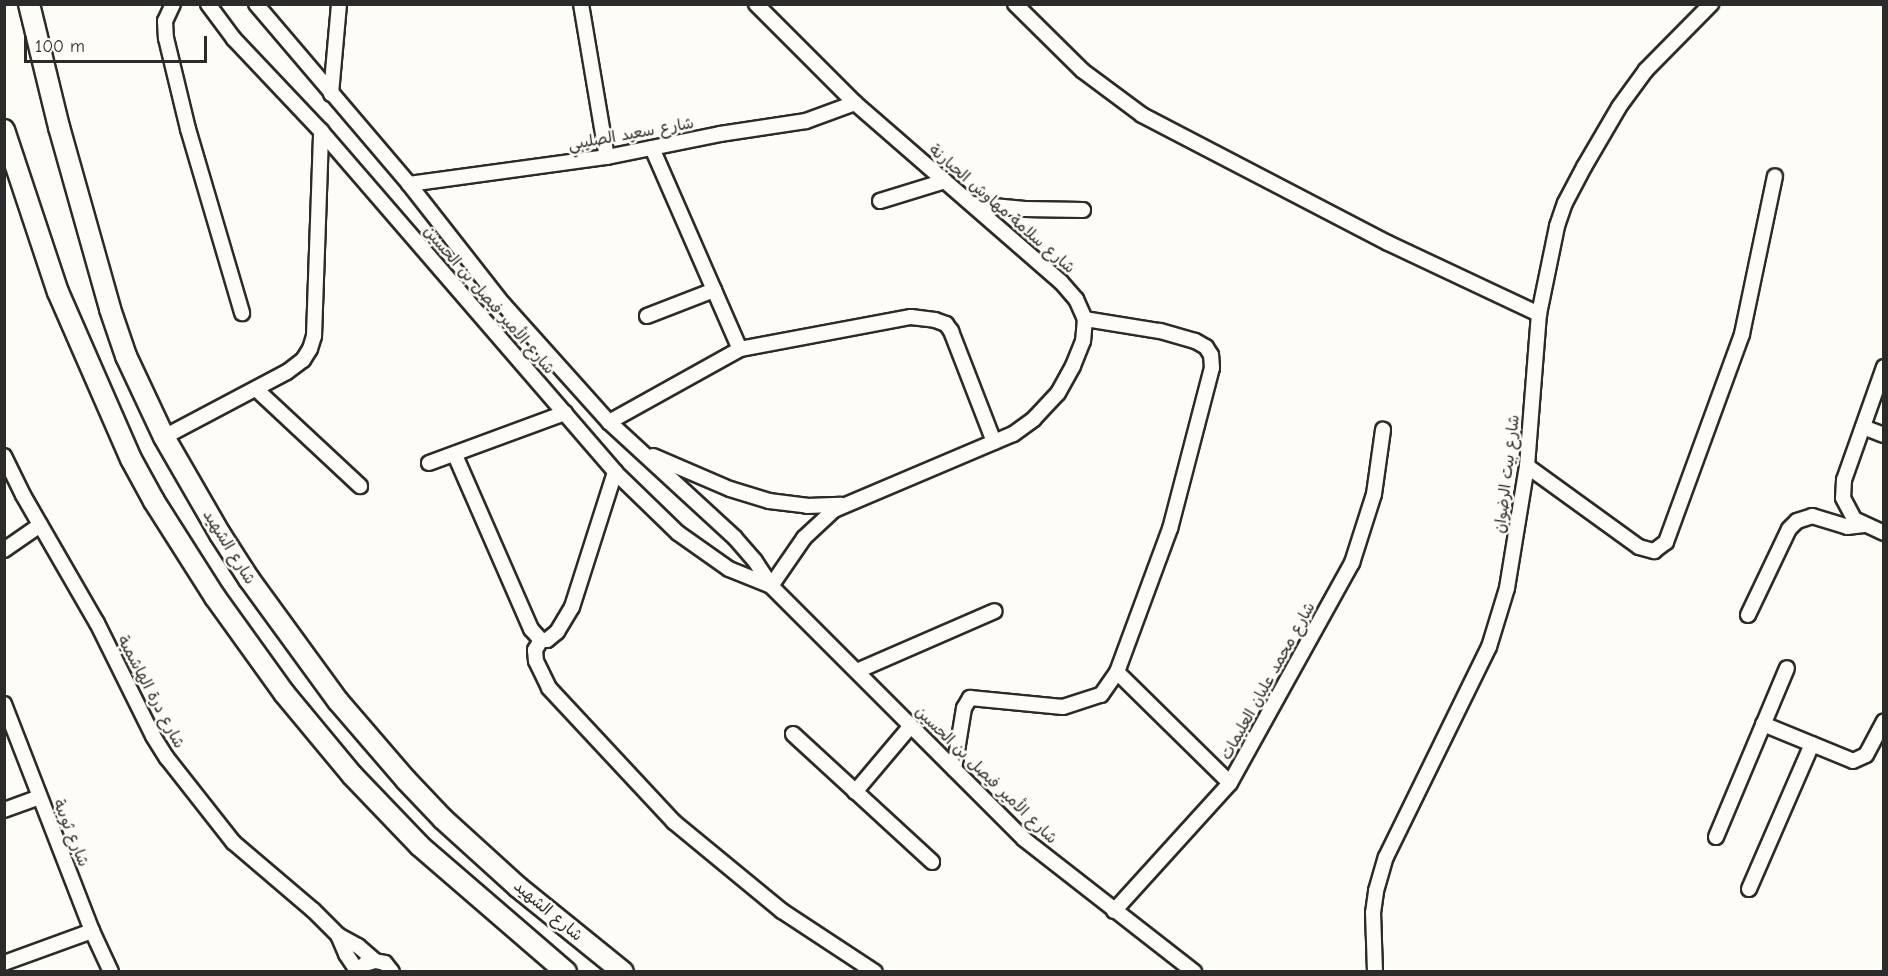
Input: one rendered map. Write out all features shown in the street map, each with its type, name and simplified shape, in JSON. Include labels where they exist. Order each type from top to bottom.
[{"type":"highway","name":"شارع الشهيد","points":[[32,8],[47,82],[110,309],[126,356],[164,436],[220,534],[249,579],[312,666],[371,741],[443,819],[558,921],[623,972]]},
{"type":"highway","name":"شارع الشهيد","points":[[4,130],[58,292],[131,459],[154,501],[210,589],[284,693],[352,775],[420,846],[566,972]]},
{"type":"street","points":[[173,4],[165,21],[166,38],[188,129],[242,313]]},
{"type":"street","name":"شارع الأمير فيصل بن الحسين","points":[[208,4],[234,39],[321,131],[615,472],[678,533],[729,569],[771,586]]},
{"type":"street","name":"شارع الأمير فيصل بن الحسين","points":[[256,4],[409,184],[504,305],[609,422],[746,549],[771,586],[1024,839],[1194,972]]},
{"type":"street","points":[[331,94],[339,4]]},
{"type":"street","points":[[581,4],[607,157]]},
{"type":"street","name":"شارع سلامة مهاوش الحبارنة","points":[[756,4],[855,103],[1061,282],[1076,299],[1085,319]]},
{"type":"street","points":[[1015,4],[1083,71],[1142,115],[1388,243],[1539,314]]},
{"type":"street","name":"شارع بيت الرضوان","points":[[1375,972],[1373,914],[1379,878],[1386,857],[1481,665],[1499,623],[1517,536],[1527,466],[1539,314],[1557,226],[1565,203],[1596,143],[1646,70],[1711,4]]},
{"type":"street","name":"شارع سعيد الصليبي","points":[[409,184],[607,157],[806,121],[855,103]]},
{"type":"street","points":[[164,436],[256,390],[298,364],[307,355],[312,343],[321,131]]},
{"type":"street","points":[[652,148],[740,349]]},
{"type":"street","points":[[1527,466],[1639,547],[1654,551],[1666,542],[1742,334],[1774,176]]},
{"type":"street","points":[[880,201],[945,181]]},
{"type":"street","points":[[972,204],[1025,209],[1083,210]]},
{"type":"street","points":[[647,316],[714,290]]},
{"type":"street","points":[[609,422],[740,349],[911,317],[935,320],[946,324],[951,331],[994,442]]},
{"type":"street","points":[[771,586],[813,527],[846,504],[994,442],[1026,425],[1058,393],[1078,353],[1085,319],[1159,331],[1201,343],[1211,355],[1212,368],[1170,529],[1117,672],[1101,695],[1063,707],[970,698],[964,708],[954,769]]},
{"type":"street","points":[[1884,367],[1844,480],[1843,498],[1849,514],[1864,525],[1884,533]]},
{"type":"street","points":[[256,390],[360,486]]},
{"type":"street","points":[[429,464],[565,413]]},
{"type":"street","points":[[1863,427],[1884,435]]},
{"type":"street","name":"شارع محمد عليان العليمات","points":[[1114,911],[1230,783],[1352,563],[1374,494],[1383,430]]},
{"type":"street","points":[[643,452],[730,489],[769,501],[807,506],[846,504]]},
{"type":"street","points":[[455,455],[531,629],[541,640],[547,640],[557,632],[572,607],[615,472]]},
{"type":"street","name":"شارع درة الهاشمية","points":[[4,456],[40,525],[97,623],[153,736],[167,758],[233,842],[339,935],[358,946],[375,961],[393,970]]},
{"type":"street","points":[[1748,615],[1789,529],[1797,520],[1812,516],[1847,527],[1864,525]]},
{"type":"street","points":[[4,550],[40,525]]},
{"type":"street","points":[[857,672],[995,611]]},
{"type":"street","points":[[541,640],[535,650],[536,661],[549,688],[674,822],[782,911],[875,972]]},
{"type":"street","points":[[1716,837],[1787,668]]},
{"type":"street","points":[[1117,672],[1230,783]]},
{"type":"street","name":"شارع ثويبة","points":[[4,704],[92,931],[111,972]]},
{"type":"street","points":[[1763,724],[1846,759],[1860,759],[1870,749],[1884,721]]},
{"type":"street","points":[[855,792],[910,727]]},
{"type":"street","points":[[793,735],[932,862]]},
{"type":"street","points":[[1749,889],[1812,744]]},
{"type":"street","points":[[4,810],[39,797]]},
{"type":"street","points":[[4,963],[92,931]]},
{"type":"street","name":"شارع درة الهاشمية","points":[[339,935],[346,954],[358,972]]},
{"type":"street","points":[[358,972],[365,964],[375,961]]}]
